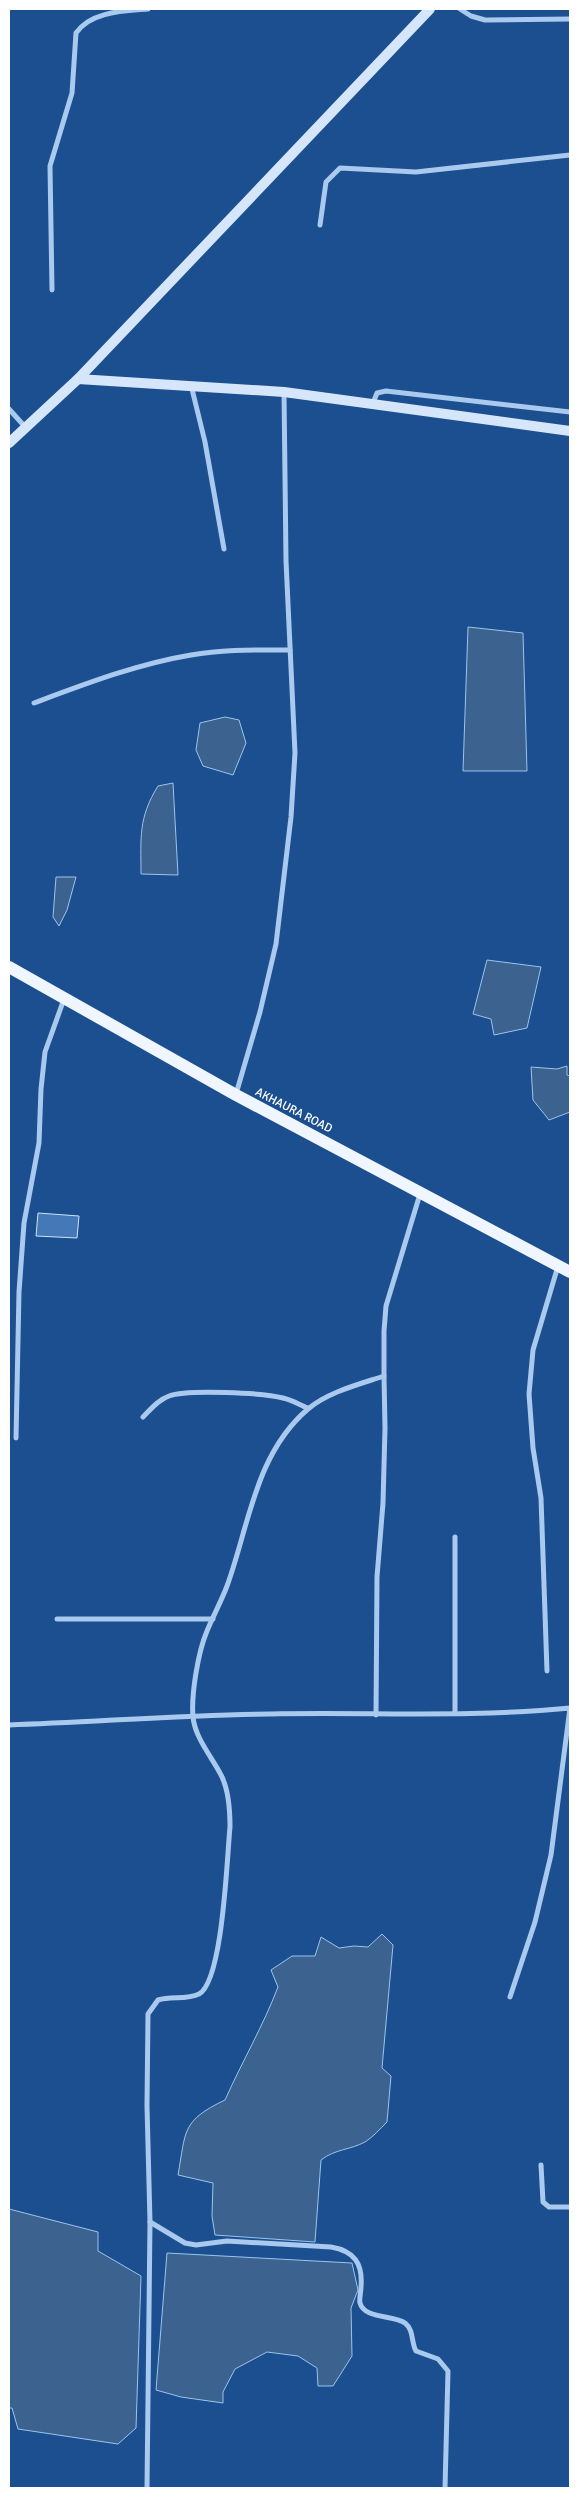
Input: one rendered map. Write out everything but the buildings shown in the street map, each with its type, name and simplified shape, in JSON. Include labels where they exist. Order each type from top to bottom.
[{"type":"main road","name":"AKHAURA ROAD","points":[[9,967],[236,1095],[421,1191],[570,1272]]},
{"type":"street","points":[[52,290],[50,166],[72,93],[76,32],[80,27],[105,14],[148,9]]},
{"type":"street","points":[[9,444],[78,379],[430,9]]},
{"type":"street","points":[[460,9],[471,16],[485,20],[570,19]]},
{"type":"street","points":[[320,224],[326,182],[340,168],[416,172],[570,155]]},
{"type":"street","points":[[78,379],[284,392],[570,431]]},
{"type":"street","points":[[191,385],[204,442],[224,549]]},
{"type":"street","points":[[373,403],[377,393],[386,391],[570,412]]},
{"type":"street","points":[[236,1095],[269,978],[281,904],[295,754],[286,561],[284,392]]},
{"type":"street","points":[[10,410],[27,429]]},
{"type":"street","points":[[34,703],[98,679],[191,655],[242,650],[290,650]]},
{"type":"street","points":[[16,1438],[19,1292],[24,1223],[38,1143],[40,1089],[45,1052],[64,999]]},
{"type":"street","points":[[376,1715],[377,1577],[383,1503],[386,1306],[421,1191]]},
{"type":"street","points":[[547,1671],[541,1498],[533,1448],[529,1387],[533,1350],[558,1266]]},
{"type":"street","points":[[147,2488],[150,2222],[147,2106],[148,2014],[158,2000],[184,1998],[201,1993],[210,1980],[218,1945],[230,1827],[230,1807],[222,1776],[197,1731],[193,1716],[193,1701],[201,1653],[206,1633],[227,1585],[251,1503],[267,1466],[284,1434],[308,1408],[354,1386],[384,1376]]},
{"type":"street","points":[[143,1418],[163,1399],[188,1392],[268,1395],[284,1398],[308,1408]]},
{"type":"street","points":[[455,1537],[455,1713]]},
{"type":"street","points":[[57,1619],[213,1619]]},
{"type":"street","points":[[9,1725],[193,1716],[535,1712],[570,1708],[547,1874],[535,1922],[510,1997]]},
{"type":"street","points":[[541,2165],[543,2202],[549,2206],[570,2208]]},
{"type":"street","points":[[150,2222],[185,2243],[196,2245],[227,2241],[331,2247],[340,2249],[355,2257],[361,2270],[360,2303],[363,2308],[373,2314],[403,2322],[412,2334],[416,2351],[438,2359],[448,2371],[445,2488]]},
{"type":"water","points":[[468,627],[523,633],[527,771],[463,771]]},
{"type":"water","points":[[225,717],[239,720],[246,743],[233,775],[203,766],[196,750],[200,723]]},
{"type":"water","points":[[173,783],[178,875],[141,874],[142,828],[147,808],[158,786]]},
{"type":"water","points":[[56,877],[76,877],[67,910],[59,926],[53,917]]},
{"type":"water","points":[[487,960],[541,967],[527,1028],[494,1035],[491,1019],[473,1014]]},
{"type":"water","points":[[567,1066],[567,1075],[570,1076],[570,1112],[549,1120],[533,1100],[531,1067],[557,1069]]},
{"type":"water","points":[[382,1934],[393,1945],[382,2068],[391,2076],[387,2122],[365,2142],[326,2156],[321,2160],[315,2242],[215,2235],[212,2216],[213,2183],[178,2175],[185,2137],[193,2121],[200,2114],[225,2100],[278,1987],[271,1970],[292,1956],[315,1956],[321,1937],[339,1948],[368,1947]]},
{"type":"water","points":[[9,2209],[98,2232],[98,2251],[141,2276],[136,2428],[118,2444],[18,2429],[12,2408],[9,2408]]},
{"type":"water","points":[[167,2253],[352,2263],[358,2290],[351,2308],[352,2356],[333,2386],[318,2386],[317,2368],[298,2356],[267,2352],[235,2369],[223,2392],[223,2403],[181,2397],[156,2390]]}]
